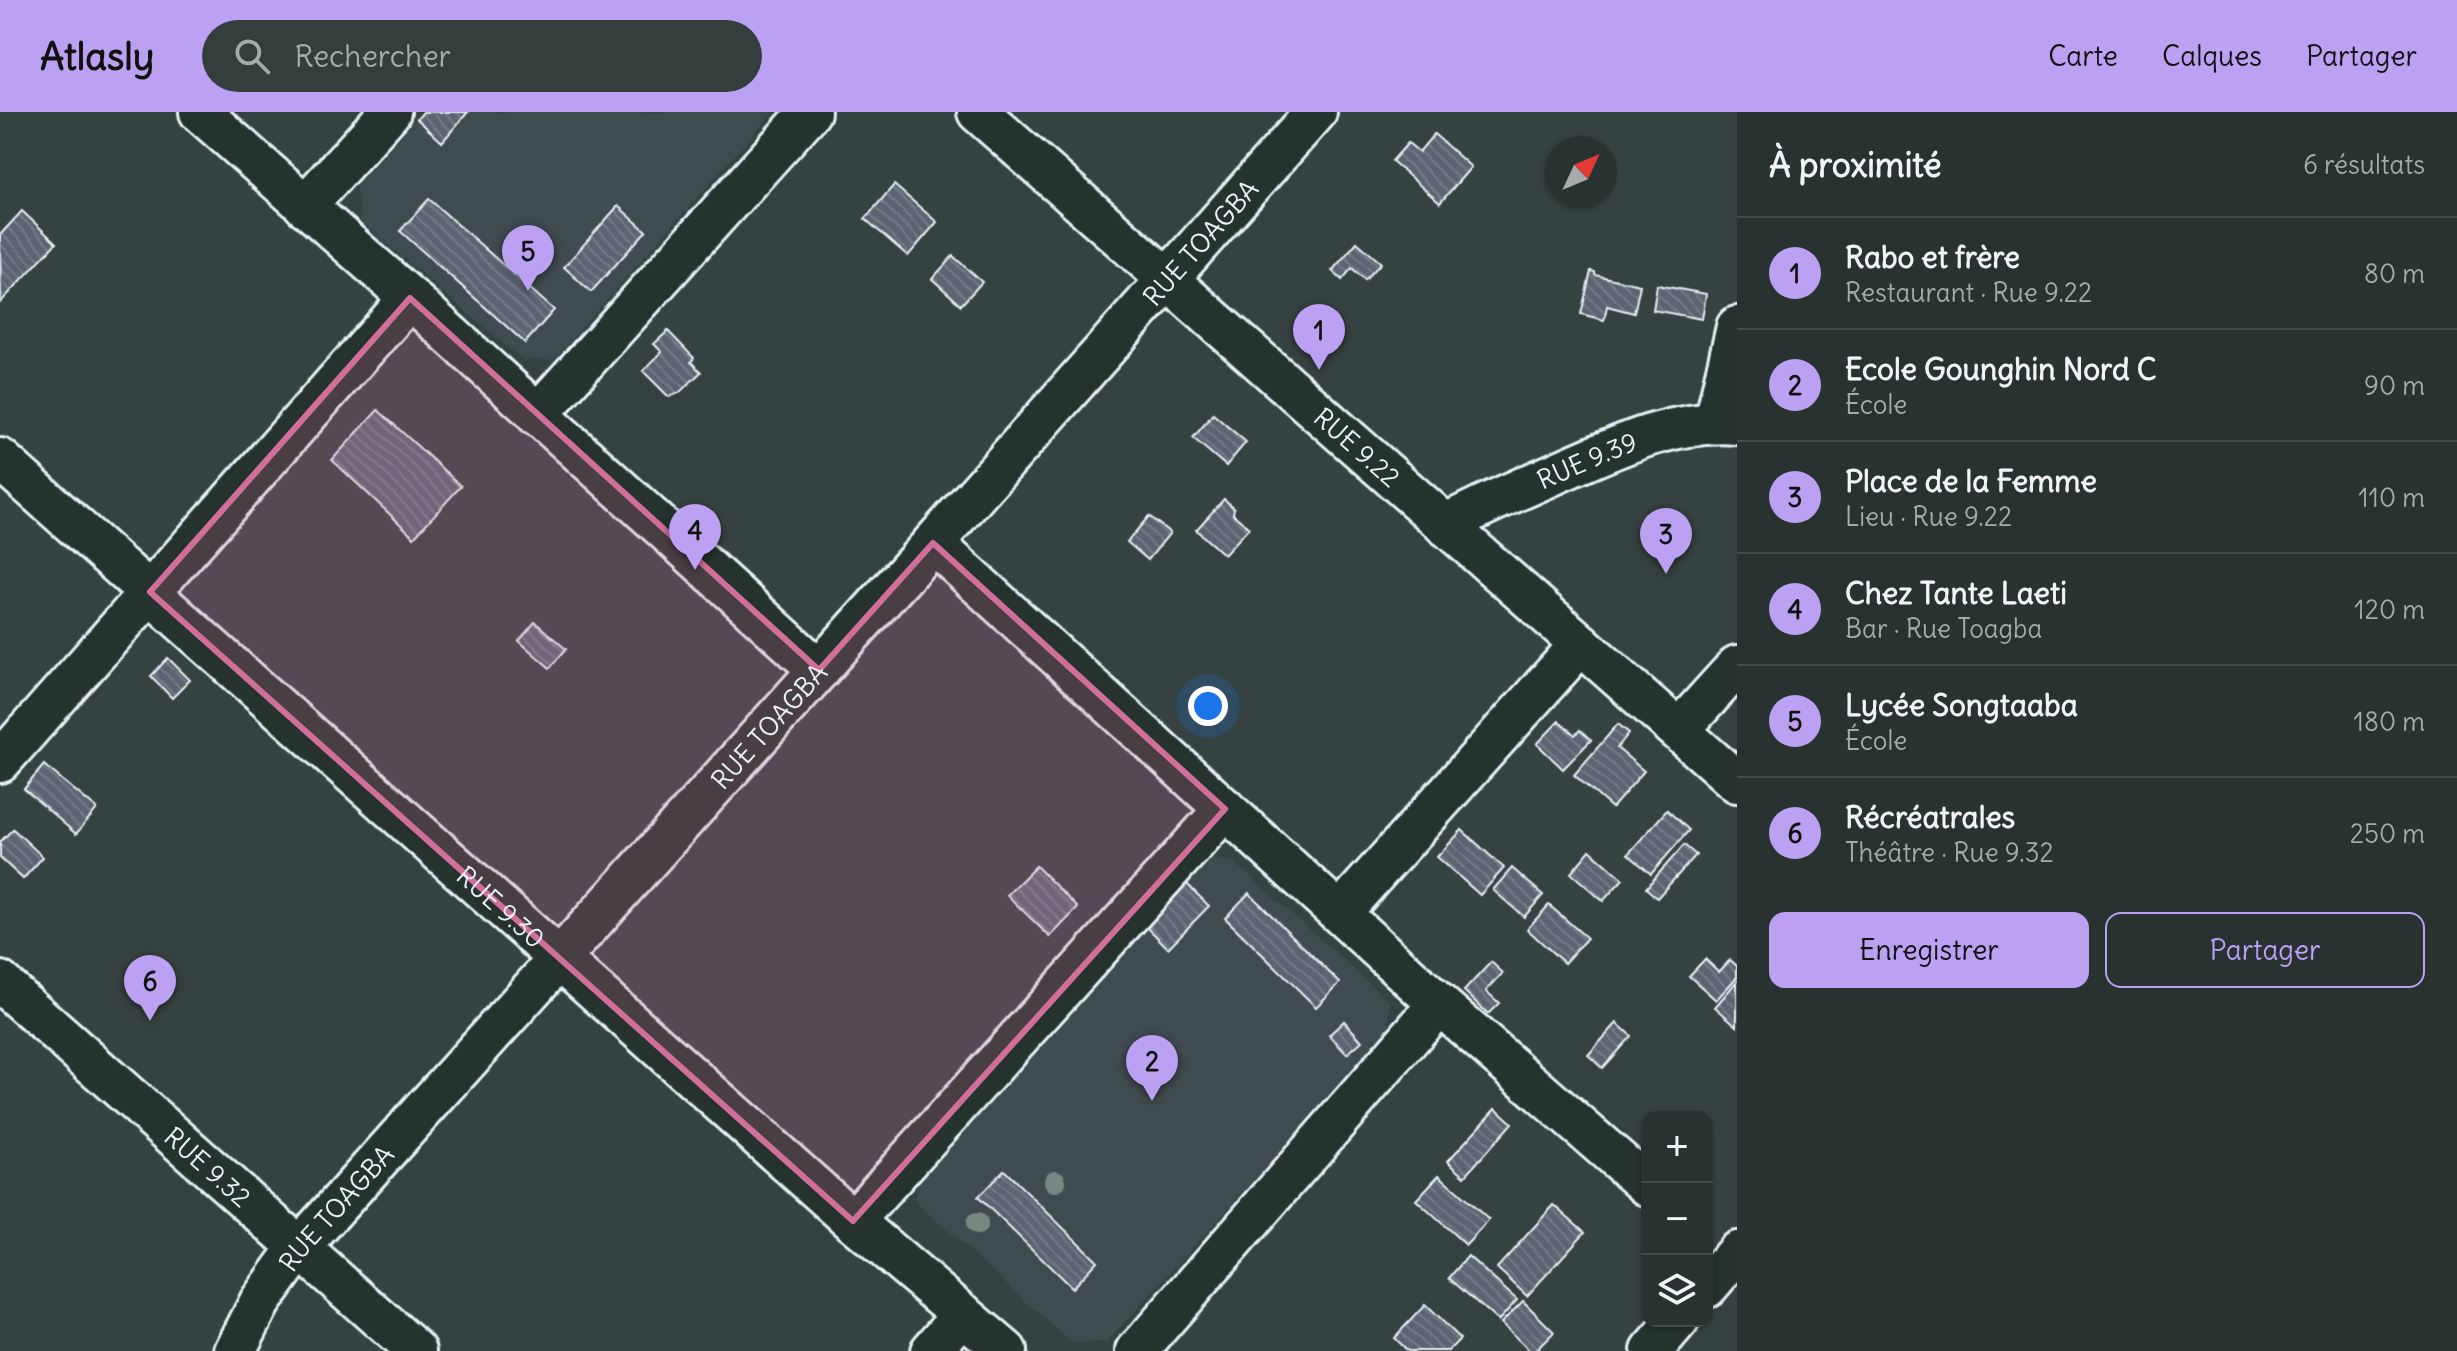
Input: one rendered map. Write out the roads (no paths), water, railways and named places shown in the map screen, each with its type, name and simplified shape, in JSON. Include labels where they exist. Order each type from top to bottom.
[{"type":"street","points":[[200,112],[410,298],[819,670]]},
{"type":"street","points":[[305,206],[390,112]]},
{"type":"street","points":[[537,415],[810,112]]},
{"type":"street","name":"RUE 9.22","points":[[978,112],[1737,782]]},
{"type":"street","name":"RUE TOAGBA","points":[[235,1351],[260,1302],[299,1248],[1316,112]]},
{"type":"street","points":[[0,762],[410,298]]},
{"type":"street","points":[[1726,423],[1737,327]]},
{"type":"street","name":"RUE 9.39","points":[[1445,525],[1484,504],[1590,458],[1682,425],[1726,423]]},
{"type":"street","name":"RUE 9.30","points":[[0,459],[853,1221],[1006,1351]]},
{"type":"street","points":[[933,543],[1439,1004],[1645,1183]]},
{"type":"street","points":[[1340,913],[1581,644]]},
{"type":"street","points":[[1679,730],[1737,666]]},
{"type":"street","points":[[853,1221],[1225,809]]},
{"type":"street","name":"RUE 9.32","points":[[4,993],[416,1351]]},
{"type":"street","points":[[1137,1351],[1439,1004]]},
{"type":"street","points":[[931,1351],[963,1314]]},
{"type":"street","points":[[1652,1351],[1673,1327]]},
{"type":"place","name":"Lycée Songtaaba","points":[[528,291]]},
{"type":"place","name":"Rabo et frère","points":[[1319,370]]},
{"type":"place","name":"Chez Tante Laeti","points":[[695,570]]},
{"type":"place","name":"Place de la Femme","points":[[1666,574]]},
{"type":"place","name":"Récréatrales","points":[[150,1021]]},
{"type":"place","name":"Ecole Gounghin Nord C","points":[[1152,1101]]}]
